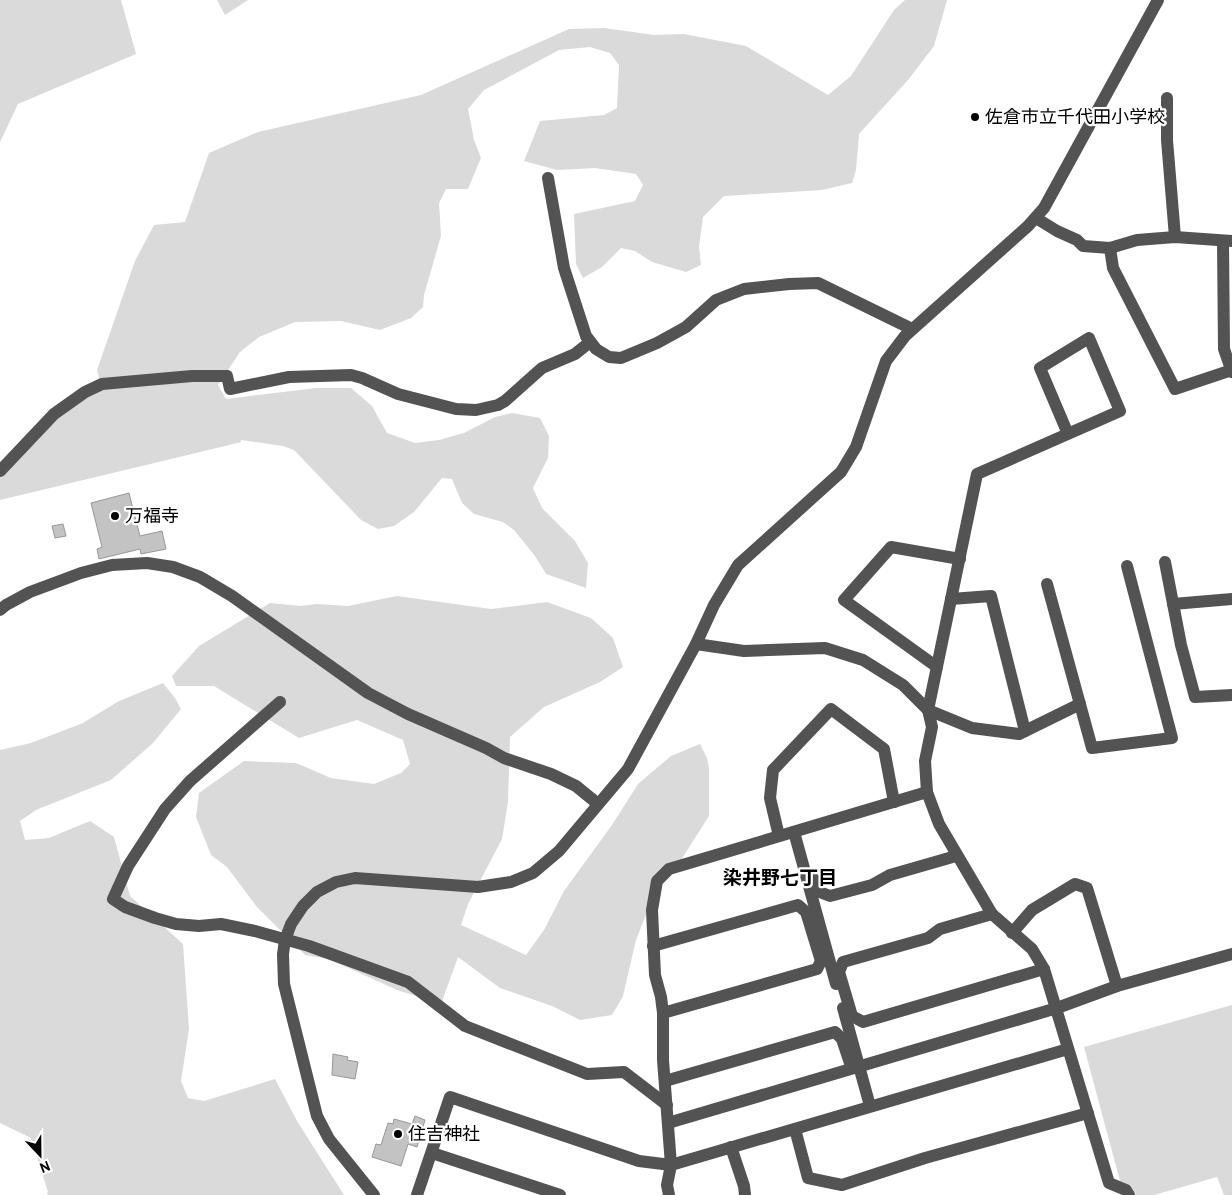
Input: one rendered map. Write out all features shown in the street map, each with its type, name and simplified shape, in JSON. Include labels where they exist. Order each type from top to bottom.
[{"type":"street","points":[[374,1195],[329,1139],[317,1116],[284,984],[283,954],[285,940],[291,924],[302,906],[317,892],[336,882],[355,878],[478,887],[510,882],[532,873],[559,851],[628,770],[696,644],[714,605],[738,566],[841,472],[856,447],[886,361],[912,329],[1028,226],[1044,208],[1158,0]]},
{"type":"street","points":[[1167,98],[1166,140],[1175,237]]},
{"type":"street","points":[[548,178],[564,268],[586,336],[596,349],[609,357],[621,358],[656,344],[686,327],[716,300],[744,289],[789,284],[818,283],[912,329]]},
{"type":"street","points":[[1036,218],[1057,231],[1077,240],[1082,246],[1110,248],[1137,240],[1175,237],[1227,241],[1228,305],[1224,349],[1232,370],[1175,389],[1113,268],[1110,248]]},
{"type":"street","points":[[1068,434],[1040,368],[1089,338],[1120,411],[1068,434],[977,474],[928,710],[932,727],[925,761],[927,792],[939,824],[956,856],[992,914],[1032,949],[1044,969],[1109,1183],[1126,1190],[1129,1195]]},
{"type":"street","points":[[0,470],[54,414],[85,392],[102,384],[192,376],[228,376],[230,388],[289,377],[351,375],[398,394],[456,408],[476,410],[498,405],[506,401],[542,368],[575,354],[590,342]]},
{"type":"street","points":[[937,667],[844,600],[892,548],[960,559]]},
{"type":"street","points":[[1165,562],[1181,645],[1195,697],[1232,695]]},
{"type":"street","points":[[0,610],[30,592],[80,573],[112,565],[148,563],[173,567],[200,578],[232,596],[368,694],[504,758],[551,774],[576,786],[598,804]]},
{"type":"street","points":[[1047,584],[1092,748],[1172,738],[1127,566]]},
{"type":"street","points":[[951,599],[991,596],[1025,731]]},
{"type":"street","points":[[1173,604],[1232,599]]},
{"type":"street","points":[[696,644],[744,651],[825,648],[863,660],[903,685],[928,710],[972,728],[1019,734],[1080,704]]},
{"type":"street","points":[[280,702],[190,781],[165,809],[128,866],[113,899],[125,907],[176,924],[199,926],[221,924],[309,946],[408,982],[465,1026],[587,1074],[624,1072],[667,1105]]},
{"type":"street","points":[[779,836],[770,798],[773,770],[831,710],[884,750],[894,802]]},
{"type":"street","points":[[669,1195],[667,1185],[671,1165],[662,1060],[663,1013],[655,974],[653,946],[652,910],[657,880],[669,869],[927,792]]},
{"type":"street","points":[[797,831],[818,891],[830,896],[872,885],[890,875],[956,856]]},
{"type":"street","points":[[797,831],[855,1067],[867,1108]]},
{"type":"street","points":[[1012,932],[1032,910],[1075,884],[1087,888],[1117,986]]},
{"type":"street","points":[[653,946],[798,905],[806,912],[821,961],[817,969],[663,1013]]},
{"type":"street","points":[[992,914],[940,929],[928,938],[843,962],[839,972],[852,1016],[863,1022],[1044,969]]},
{"type":"street","points":[[668,1123],[1057,1008],[1117,986],[1232,954]]},
{"type":"street","points":[[665,1082],[835,1032],[842,1039],[855,1067]]},
{"type":"street","points":[[417,1195],[450,1097],[639,1161],[671,1165],[1068,1049]]},
{"type":"street","points":[[795,1129],[808,1178],[842,1185],[925,1158],[1088,1113]]},
{"type":"street","points":[[732,1147],[745,1195]]},
{"type":"street","points":[[432,1153],[560,1195]]},
{"type":"shaded area","points":[[0,0],[121,0],[136,54],[18,104],[0,142]]},
{"type":"shaded area","points":[[217,0],[248,0],[225,15]]},
{"type":"shaded area","points":[[905,0],[947,0],[934,46],[908,80],[859,134],[856,170],[852,183],[822,190],[724,196],[703,217],[699,247],[701,265],[686,272],[652,262],[635,251],[621,248],[602,267],[583,278],[576,264],[574,214],[635,201],[643,185],[636,174],[595,168],[557,170],[524,161],[540,121],[604,115],[617,108],[619,65],[610,53],[590,47],[559,50],[484,90],[468,109],[474,140],[481,158],[468,189],[446,189],[439,203],[441,236],[424,295],[423,307],[411,318],[380,330],[341,321],[295,322],[259,337],[240,352],[218,385],[226,399],[316,388],[351,388],[372,406],[387,433],[415,443],[439,440],[464,433],[495,417],[512,413],[540,418],[549,436],[548,458],[533,488],[542,508],[575,541],[588,563],[586,588],[546,574],[535,556],[514,530],[503,522],[474,514],[462,503],[452,479],[442,478],[414,512],[394,526],[378,529],[361,520],[294,450],[283,446],[241,440],[241,442],[221,447],[0,500],[0,475],[40,433],[82,398],[102,390],[97,370],[135,261],[154,225],[185,222],[209,153],[258,132],[421,95],[569,29],[604,28],[654,35],[684,34],[746,46],[828,95],[851,76],[894,10]]},
{"type":"shaded area","points":[[397,596],[491,609],[547,602],[591,618],[613,638],[623,667],[600,682],[544,707],[510,737],[508,802],[502,839],[468,904],[461,925],[526,955],[544,930],[564,891],[612,825],[638,784],[671,756],[700,744],[707,758],[709,768],[709,816],[676,868],[655,892],[636,940],[623,996],[612,1015],[580,1020],[552,1006],[500,988],[458,957],[441,1004],[397,990],[329,959],[305,955],[257,907],[227,867],[211,855],[196,817],[199,793],[244,761],[296,763],[331,778],[374,784],[401,773],[410,764],[403,740],[357,720],[299,738],[214,686],[176,686],[172,676],[199,646],[270,603],[301,606],[316,604],[348,606]]},
{"type":"shaded area","points":[[163,683],[181,709],[153,743],[111,780],[36,810],[20,821],[25,840],[49,838],[90,821],[114,837],[130,896],[183,944],[189,1029],[181,1081],[188,1098],[204,1101],[275,1079],[297,1121],[344,1195],[47,1195],[48,1192],[31,1138],[0,1123],[0,750],[31,743],[83,723],[119,701]]},
{"type":"shaded area","points":[[1232,1005],[1232,1195],[1224,1195],[1217,1177],[1154,1195],[1136,1195],[1131,1186],[1120,1181],[1084,1047]]},
{"type":"building","points":[[129,493],[140,536],[162,531],[166,549],[141,554],[140,549],[99,559],[97,549],[102,547],[91,503]]},
{"type":"building","points":[[63,524],[66,536],[55,538],[52,526]]},
{"type":"building","points":[[333,1054],[348,1057],[347,1060],[358,1062],[355,1079],[332,1075]]},
{"type":"building","points":[[415,1116],[425,1120],[417,1147],[408,1144],[401,1166],[372,1157],[376,1144],[381,1145],[388,1123],[393,1124],[394,1119],[412,1124]]},
{"type":"tunnel","points":[[1227,1195],[1232,1194]]},
{"type":"place","name":"佐倉市立千代田小学校","points":[[975,117]]},
{"type":"place","name":"万福寺","points":[[115,516]]},
{"type":"place","name":"住吉神社","points":[[398,1134]]},
{"type":"district","name":"染井野七丁目","points":[[780,877]]}]
